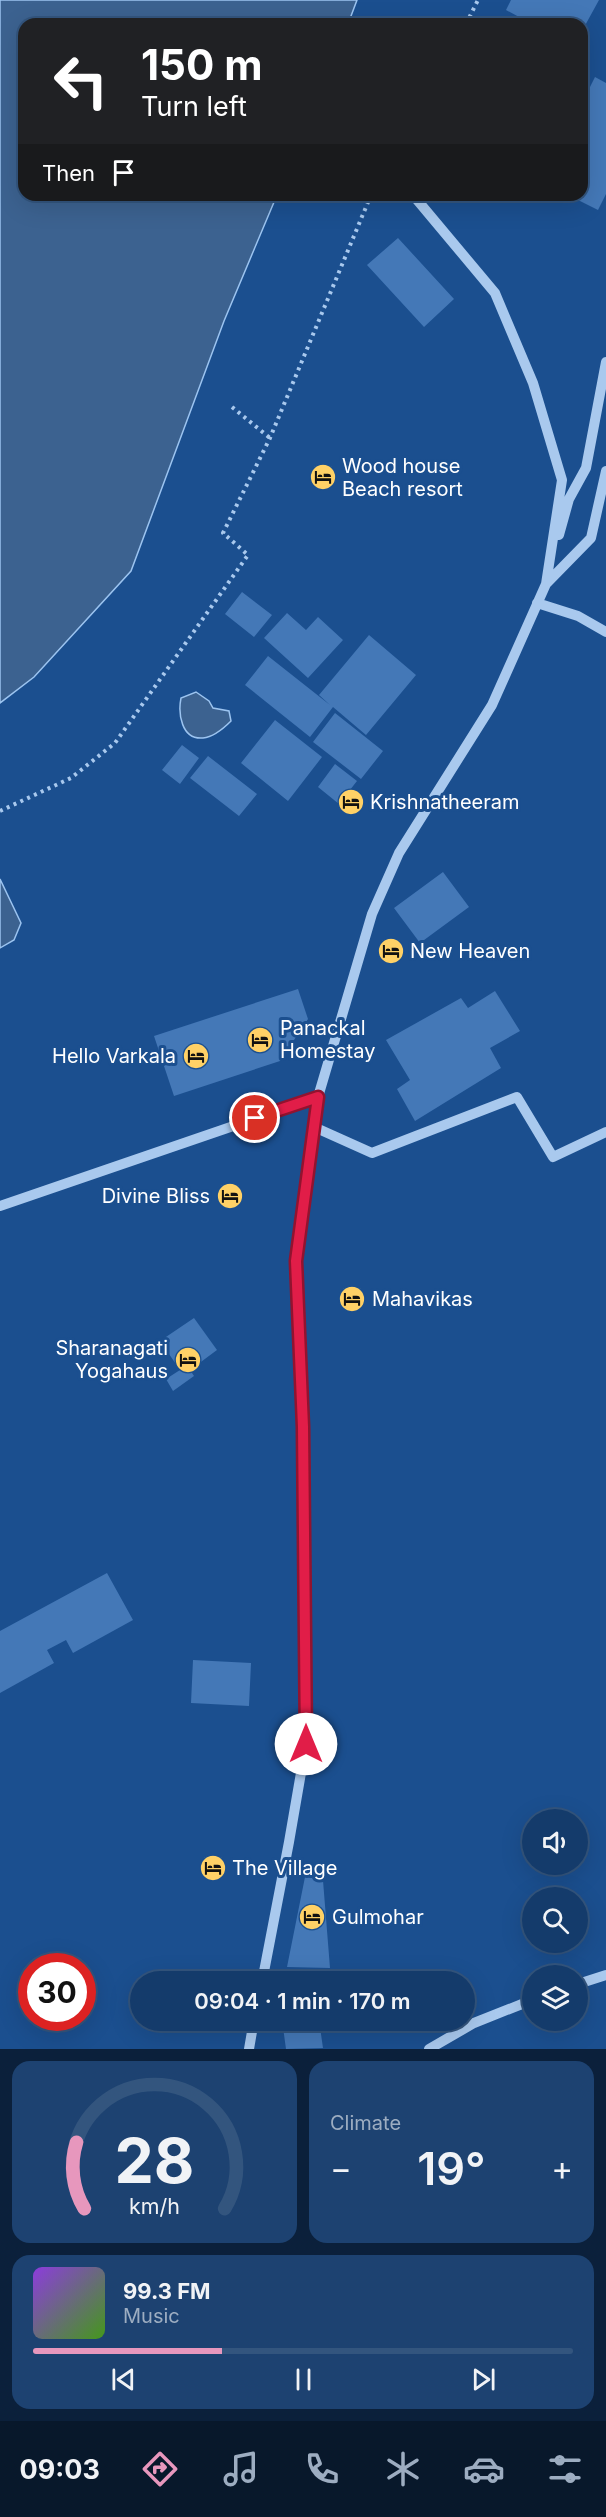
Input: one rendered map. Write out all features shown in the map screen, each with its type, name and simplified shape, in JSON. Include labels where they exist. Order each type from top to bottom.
[{"type":"street","points":[[418,201],[495,293],[533,382],[562,480],[546,584]]},
{"type":"street","points":[[264,1971],[290,1842],[306,1744],[303,1427],[296,1261],[318,1097],[372,914],[390,873],[399,853],[492,705],[546,584],[569,499],[586,468],[606,362]]},
{"type":"street","points":[[546,584],[591,538],[606,471]]},
{"type":"street","points":[[537,603],[568,612],[606,632]]},
{"type":"street","points":[[0,1206],[318,1097]]},
{"type":"street","points":[[314,1127],[372,1153],[518,1097],[553,1157],[606,1132]]},
{"type":"street","points":[[588,1981],[606,1975]]},
{"type":"street","points":[[429,2049],[474,2023],[522,2004]]},
{"type":"street","points":[[249,2049],[252,2031]]},
{"type":"path","points":[[469,18],[478,0]]},
{"type":"path","points":[[0,811],[71,778],[115,743],[248,555],[223,533],[270,438],[369,201]]},
{"type":"path","points":[[232,407],[270,438]]},
{"type":"water","points":[[0,0],[357,0],[350,18],[18,18],[18,201],[274,201],[224,321],[131,571],[34,677],[0,703]]},
{"type":"water","points":[[196,692],[209,701],[213,708],[229,711],[231,721],[218,732],[203,738],[190,735],[181,718],[181,698]]},
{"type":"water","points":[[0,879],[21,923],[14,940],[0,948]]},
{"type":"building","points":[[511,0],[599,0],[588,20],[588,18],[521,18],[506,10]]},
{"type":"building","points":[[595,77],[606,83],[606,194],[598,210],[580,201],[588,201],[588,91]]},
{"type":"building","points":[[398,238],[454,299],[424,327],[367,265]]},
{"type":"building","points":[[242,592],[272,615],[254,637],[225,614]]},
{"type":"building","points":[[287,613],[306,630],[318,617],[343,640],[308,678],[264,638]]},
{"type":"building","points":[[369,635],[416,675],[366,735],[333,707],[310,737],[245,685],[268,656],[330,705],[319,695]]},
{"type":"building","points":[[335,713],[383,751],[361,779],[313,742]]},
{"type":"building","points":[[275,720],[322,757],[288,801],[241,763]]},
{"type":"building","points":[[182,745],[199,758],[180,784],[162,770]]},
{"type":"building","points":[[208,756],[257,794],[239,816],[190,778]]},
{"type":"building","points":[[335,764],[357,781],[339,804],[318,787]]},
{"type":"building","points":[[443,872],[469,907],[420,943],[394,908]]},
{"type":"building","points":[[298,989],[308,1019],[280,1061],[174,1096],[154,1036]]},
{"type":"building","points":[[495,991],[520,1031],[490,1048],[501,1068],[415,1121],[397,1089],[410,1080],[386,1040],[461,998],[468,1008]]},
{"type":"building","name":"Sharanagati Yogahaus","points":[[194,1318],[217,1350],[190,1370],[194,1376],[173,1391],[166,1379],[180,1370],[160,1341]]},
{"type":"building","points":[[107,1573],[133,1620],[73,1653],[66,1640],[47,1650],[54,1663],[0,1693],[0,1631]]},
{"type":"building","points":[[193,1660],[251,1663],[249,1706],[191,1703]]},
{"type":"building","name":"Gulmohar","points":[[307,1867],[322,1868],[330,1968],[287,1967]]},
{"type":"building","points":[[284,2031],[321,2031],[323,2048],[286,2049]]},
{"type":"place","name":"Wood house Beach resort","points":[[323,477]]},
{"type":"place","name":"Krishnatheeram","points":[[351,802]]},
{"type":"place","name":"New Heaven","points":[[391,951]]},
{"type":"place","name":"Panackal Homestay","points":[[260,1040]]},
{"type":"place","name":"Hello Varkala","points":[[196,1056]]},
{"type":"place","name":"Divine Bliss","points":[[230,1196]]},
{"type":"place","name":"Mahavikas","points":[[352,1299]]},
{"type":"place","name":"Sharanagati Yogahaus","points":[[188,1360]]},
{"type":"place","name":"The Village","points":[[213,1868]]},
{"type":"place","name":"Gulmohar","points":[[312,1917]]},
{"type":"route","points":[[255,1118],[318,1097],[296,1261],[303,1427],[306,1744]]}]
